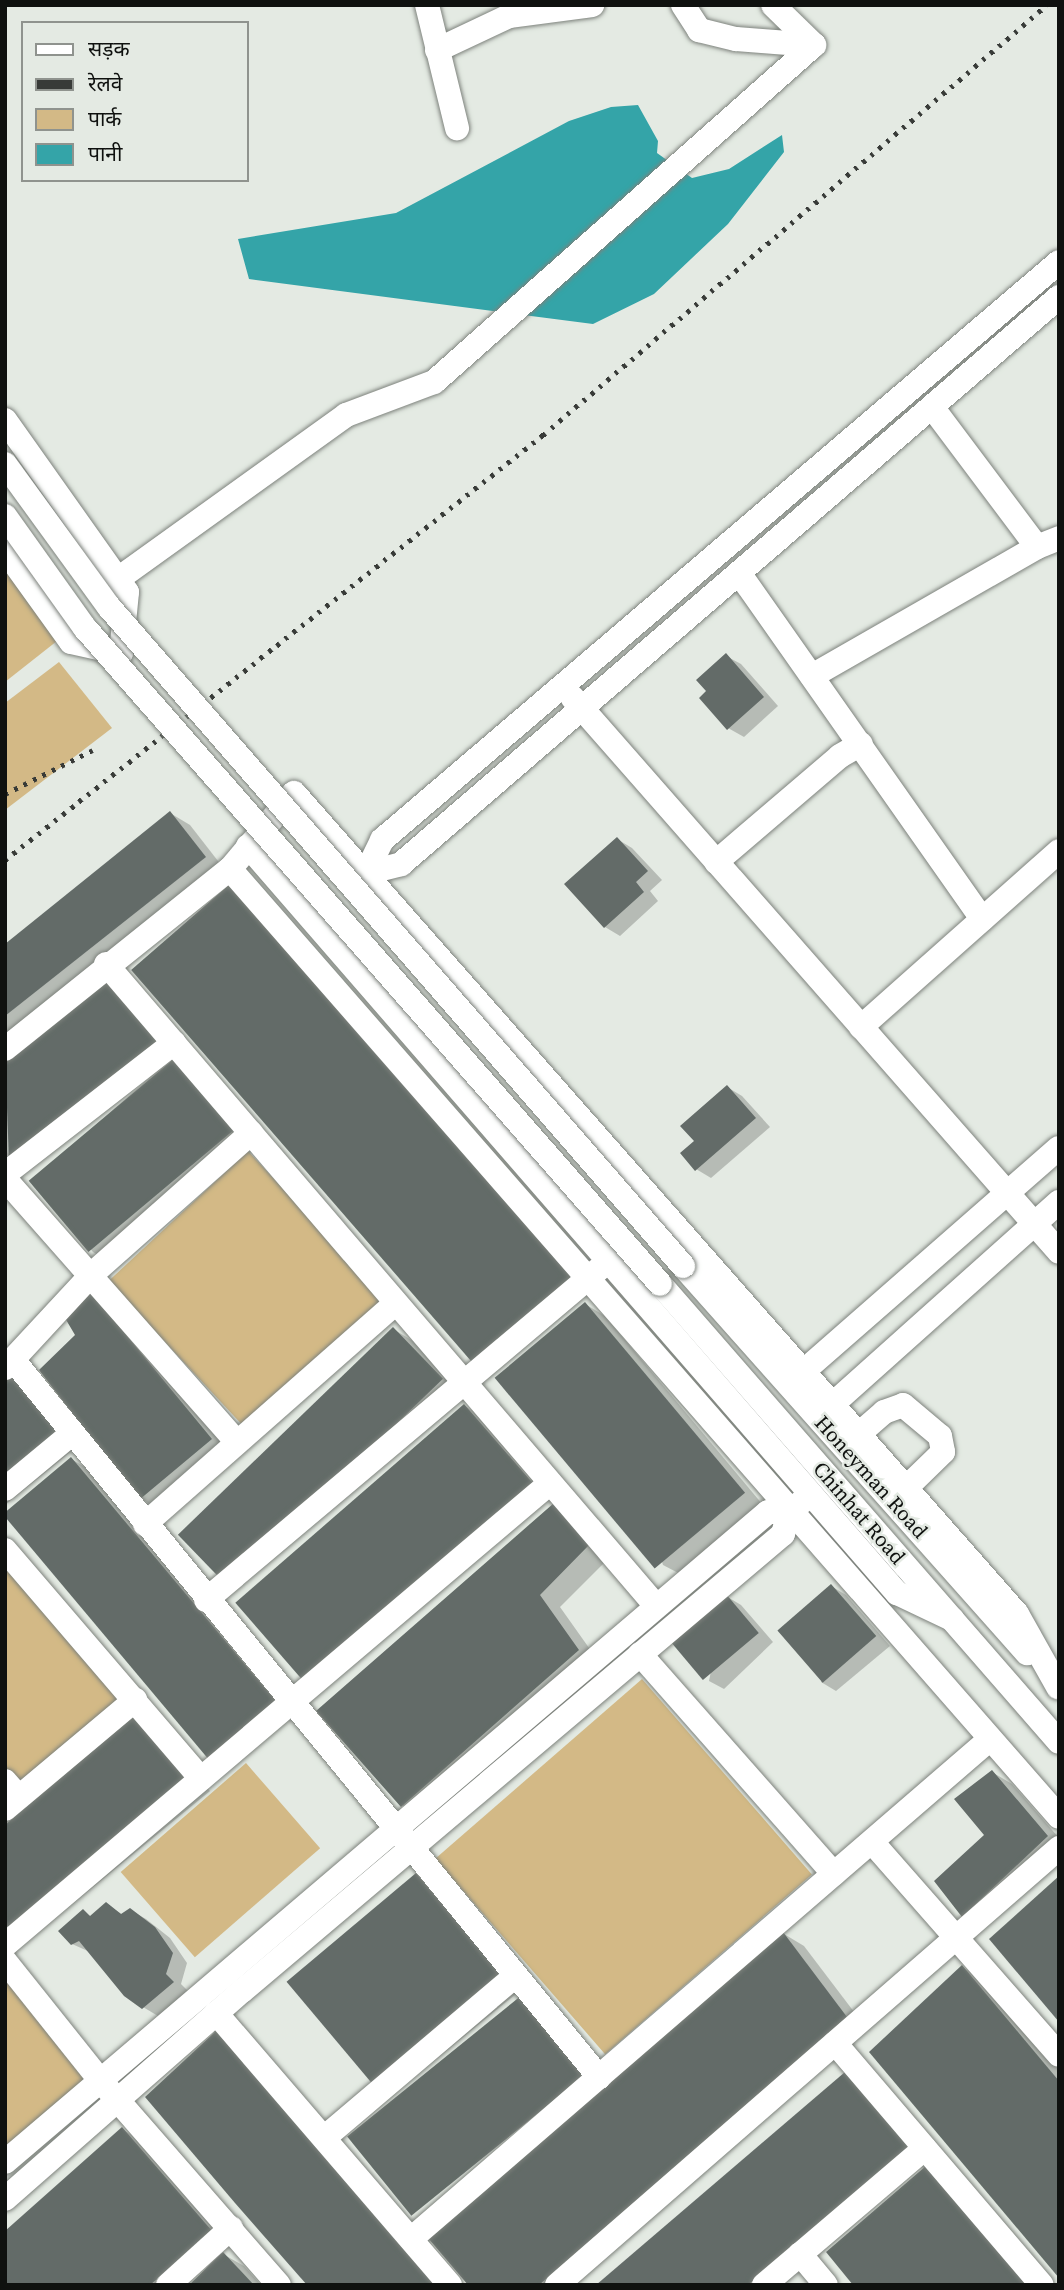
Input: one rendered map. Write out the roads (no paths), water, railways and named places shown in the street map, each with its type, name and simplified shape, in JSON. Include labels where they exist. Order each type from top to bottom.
[{"type":"street","points":[[427,5],[457,128]]},
{"type":"street","points":[[437,50],[509,16],[592,5]]},
{"type":"street","points":[[684,5],[699,30],[736,39],[814,45]]},
{"type":"street","points":[[774,5],[814,45]]},
{"type":"street","points":[[118,579],[346,415],[434,382],[814,45]]},
{"type":"street","points":[[366,873],[382,840],[1059,262]]},
{"type":"street","points":[[366,873],[401,864],[1059,297]]},
{"type":"street","points":[[812,676],[1048,542],[932,407]]},
{"type":"street","points":[[5,421],[127,592],[121,653],[71,642],[5,550]]},
{"type":"street","name":"Honeyman Road","points":[[5,464],[109,607],[683,1266],[1058,1688]]},
{"type":"street","name":"Chinhat Road","points":[[5,516],[85,628],[1059,1742]]},
{"type":"street","points":[[739,573],[982,919]]},
{"type":"street","points":[[562,686],[1059,1252]]},
{"type":"street","points":[[716,862],[840,756],[861,744]]},
{"type":"street","points":[[5,1049],[106,964],[230,869],[294,793],[805,1370],[1017,1614],[1058,1688]]},
{"type":"street","points":[[248,846],[897,1594],[952,1619]]},
{"type":"street","points":[[861,1027],[1059,851]]},
{"type":"street","points":[[230,869],[789,1512],[1059,1817]]},
{"type":"street","points":[[106,964],[656,1606]]},
{"type":"street","points":[[174,1042],[5,1177],[237,1442]]},
{"type":"street","points":[[251,1133],[91,1275],[9,1364],[145,1524],[599,2077]]},
{"type":"street","points":[[805,1370],[1059,1148]]},
{"type":"street","points":[[834,1403],[1059,1202]]},
{"type":"street","points":[[206,1600],[588,1280],[607,1260]]},
{"type":"street","points":[[145,1524],[396,1303]]},
{"type":"street","points":[[860,1433],[884,1412],[903,1405],[940,1436],[943,1452],[907,1487]]},
{"type":"street","points":[[5,1489],[71,1435]]},
{"type":"street","points":[[5,1945],[551,1483]]},
{"type":"street","points":[[5,2199],[17,2180],[120,2101],[216,2013],[783,1534],[789,1512],[811,1494]]},
{"type":"street","points":[[5,2162],[768,1512],[789,1512]]},
{"type":"street","points":[[5,1550],[201,1779]]},
{"type":"street","points":[[897,1594],[897,1634]]},
{"type":"street","points":[[640,1654],[834,1874]]},
{"type":"street","points":[[10,1796],[135,1700]]},
{"type":"street","points":[[411,2239],[990,1739]]},
{"type":"street","points":[[872,1842],[1059,2055]]},
{"type":"street","points":[[557,2285],[1059,1848]]},
{"type":"street","points":[[5,1961],[100,2080],[279,2285]]},
{"type":"street","points":[[324,2138],[515,1976]]},
{"type":"street","points":[[216,2013],[450,2285]]},
{"type":"street","points":[[835,2043],[1042,2285]]},
{"type":"street","points":[[764,2285],[925,2148]]},
{"type":"street","points":[[168,2285],[231,2228]]},
{"type":"street","points":[[800,2254],[827,2285]]},
{"type":"water","points":[[638,105],[658,141],[657,153],[692,178],[729,169],[782,135],[784,152],[728,224],[654,294],[593,324],[249,279],[238,239],[396,213],[569,121],[611,107]]},
{"type":"railway","points":[[5,860],[543,435],[1047,5]]},
{"type":"railway","points":[[5,794],[93,750]]}]
